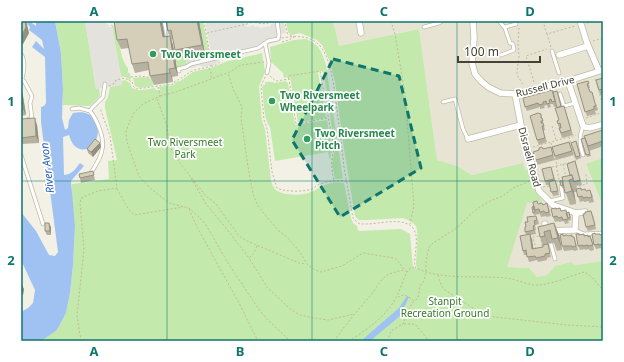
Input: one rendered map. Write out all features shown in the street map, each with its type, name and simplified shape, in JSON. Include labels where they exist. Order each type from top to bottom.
[{"type":"street","points":[[359,21],[361,33]]},
{"type":"street","name":"Russell Drive","points":[[474,21],[472,63],[475,74],[481,82],[500,93],[515,94],[525,92],[601,71]]},
{"type":"street","points":[[581,23],[588,45],[601,71]]},
{"type":"street","points":[[557,56],[588,45]]},
{"type":"street","points":[[568,81],[583,126],[585,128],[590,128],[603,124]]},
{"type":"street","name":"Disraeli Road","points":[[515,94],[521,125],[539,192],[553,204],[576,213],[585,212]]},
{"type":"street","points":[[468,140],[521,125]]},
{"type":"street","points":[[545,224],[548,232],[575,230],[576,213]]},
{"type":"lane","points":[[164,21],[168,42]]},
{"type":"lane","points":[[179,71],[178,69],[186,67],[190,64],[258,48],[265,43],[278,38],[277,21]]},
{"type":"lane","points":[[424,27],[442,21]]},
{"type":"lane","points":[[499,21],[505,27],[510,43],[513,44],[514,50],[501,55]]},
{"type":"lane","points":[[505,27],[518,25]]},
{"type":"lane","points":[[265,43],[268,61],[267,73]]},
{"type":"lane","points":[[552,49],[557,56],[559,73]]},
{"type":"lane","points":[[21,54],[23,58],[24,71],[22,79],[32,96],[30,103],[32,119],[26,120]]},
{"type":"lane","points":[[90,111],[103,97],[107,86]]},
{"type":"lane","points":[[560,94],[564,106],[575,103]]},
{"type":"lane","points":[[443,102],[455,99],[463,129],[468,140]]},
{"type":"lane","points":[[72,109],[79,108],[90,111],[98,123],[103,145],[92,173]]},
{"type":"lane","points":[[583,126],[579,143],[583,155]]},
{"type":"lane","points":[[21,155],[43,224]]},
{"type":"lane","points":[[549,201],[563,198],[560,185]]},
{"type":"lane","points":[[575,230],[584,234],[603,233]]},
{"type":"lane","points":[[548,232],[556,259]]},
{"type":"path","points":[[111,21],[112,26],[120,25]]},
{"type":"path","points":[[204,21],[212,65]]},
{"type":"path","points":[[207,33],[247,24],[252,21],[265,24],[274,21]]},
{"type":"path","points":[[285,21],[287,33],[294,37]]},
{"type":"path","points":[[391,21],[395,34],[405,94],[414,206],[410,225]]},
{"type":"path","points":[[536,89],[526,56],[552,49],[544,26],[547,21]]},
{"type":"path","points":[[547,34],[581,23],[594,21]]},
{"type":"path","points":[[518,25],[519,57],[517,75],[523,84],[525,92]]},
{"type":"path","points":[[278,38],[300,36],[311,39],[321,46],[331,70],[346,181],[353,218],[360,224],[390,222],[406,223],[414,228],[416,249],[415,267]]},
{"type":"path","points":[[588,45],[603,38]]},
{"type":"path","points":[[152,78],[131,76],[133,86],[136,89],[174,84],[175,81],[192,71],[209,67],[219,58]]},
{"type":"path","points":[[268,61],[241,65],[228,72],[176,92],[160,96],[143,104],[134,113],[126,132],[127,142],[139,176],[150,188],[170,203],[189,208],[196,214],[206,225],[228,263],[260,311],[290,341]]},
{"type":"path","points":[[209,67],[211,73],[210,79]]},
{"type":"path","points":[[328,118],[296,124],[288,76],[320,70],[334,149],[331,164],[334,180]]},
{"type":"path","points":[[228,72],[232,89],[242,107],[248,167],[253,194],[257,204],[275,226],[300,252],[307,264],[315,270],[321,272],[342,266],[363,253],[394,258],[398,260],[407,272]]},
{"type":"path","points":[[289,79],[276,81],[267,73],[261,86],[264,120],[267,128],[272,172],[277,188],[280,190],[289,191],[305,190],[312,189],[320,184],[334,180],[346,181]]},
{"type":"path","points":[[593,73],[603,105]]},
{"type":"path","points":[[107,86],[115,83],[116,80],[126,78],[132,81]]},
{"type":"path","points":[[158,86],[160,96]]},
{"type":"path","points":[[157,98],[167,126],[172,152],[206,196],[216,204],[239,236],[247,242],[299,263],[307,264]]},
{"type":"path","points":[[99,105],[110,136],[117,188],[129,210],[135,215],[183,207]]},
{"type":"path","points":[[580,120],[603,112]]},
{"type":"path","points":[[552,126],[556,141]]},
{"type":"path","points":[[527,149],[581,134]]},
{"type":"path","points":[[548,168],[576,161],[569,137]]},
{"type":"path","points":[[550,142],[560,185]]},
{"type":"path","points":[[563,164],[567,178]]},
{"type":"path","points":[[576,187],[588,184],[586,174]]},
{"type":"path","points":[[190,176],[206,204],[249,258],[267,286],[290,309],[300,315],[328,320],[354,314]]},
{"type":"path","points":[[403,324],[412,302],[418,298],[420,286],[424,281],[429,247],[454,230],[478,208],[503,196],[513,188],[528,182],[535,177]]},
{"type":"path","points":[[538,188],[553,185]]},
{"type":"path","points":[[81,341],[77,316],[84,249],[80,203],[81,198],[98,191],[117,188]]},
{"type":"path","points":[[189,208],[197,227],[258,341]]},
{"type":"path","points":[[536,252],[533,237],[540,236],[548,232]]},
{"type":"path","points":[[540,236],[543,248]]},
{"type":"path","points":[[249,258],[254,253],[257,245]]},
{"type":"path","points":[[349,341],[368,328],[389,309],[397,296],[407,272],[409,269],[415,267],[426,272],[438,274],[506,278],[539,285],[547,284],[584,272],[589,275],[603,290]]},
{"type":"path","points":[[334,341],[354,314],[372,294],[378,284],[393,272],[404,270]]},
{"type":"path","points":[[438,274],[441,284],[445,290],[484,315],[603,327]]},
{"type":"path","points":[[397,296],[406,295],[414,301]]},
{"type":"path","points":[[387,341],[391,331],[403,324],[415,324],[429,341]]},
{"type":"highlighted area","points":[[333,59],[399,76],[421,168],[340,217],[292,140]]},
{"type":"shaded area","points":[[85,21],[103,21],[109,27],[112,27],[122,85],[96,89]]},
{"type":"shaded area","points":[[205,21],[245,21],[246,27],[254,25],[255,27],[259,26],[259,28],[271,26],[271,24],[284,21],[286,33],[281,34],[282,37],[280,41],[269,44],[261,49],[225,58],[214,65],[202,67],[199,65],[189,68],[186,63],[189,59],[194,60],[201,56],[204,58],[205,56],[210,59],[212,58]]},
{"type":"shaded area","points":[[333,21],[603,21],[603,158],[586,165],[603,206],[603,261],[575,265],[571,262],[555,266],[547,275],[537,277],[529,268],[506,267],[527,202],[543,202],[535,191],[528,170],[525,170],[523,163],[472,175],[457,166],[437,160],[419,29],[339,46]]},
{"type":"green space","points":[[55,21],[85,21],[96,89],[99,88],[100,96],[90,106],[63,105],[61,53]]},
{"type":"green space","points":[[199,21],[203,21],[210,59],[199,59],[186,62],[186,66],[177,68],[175,59],[205,54]]},
{"type":"green space","points":[[286,21],[333,21],[339,46],[419,29],[437,160],[457,166],[472,175],[523,163],[525,170],[528,169],[535,191],[543,202],[527,203],[507,267],[529,268],[537,277],[547,275],[555,266],[571,262],[575,265],[603,261],[603,341],[40,341],[57,330],[66,313],[73,265],[75,226],[72,184],[109,179],[108,161],[117,160],[105,108],[105,102],[108,97],[110,87],[122,85],[121,81],[125,80],[130,83],[132,88],[137,90],[155,88],[156,90],[160,90],[159,87],[174,85],[176,82],[193,72],[213,67],[228,61],[262,53],[265,72],[259,86],[262,121],[265,129],[271,181],[274,188],[282,193],[298,195],[313,191],[324,185],[338,182],[344,183],[351,218],[358,230],[401,229],[410,234],[413,267],[417,269],[417,229],[413,223],[402,218],[359,220],[355,216],[335,82],[330,62],[322,45],[317,40],[300,33],[292,35],[288,32]]},
{"type":"green space","points":[[117,26],[123,60],[128,68],[128,73],[130,73],[131,79],[129,80],[126,77],[121,77],[112,27]]},
{"type":"green space","points":[[305,39],[317,46],[326,65],[343,179],[335,179],[332,164],[335,149],[324,75],[322,71],[318,72],[326,118],[298,122],[290,77],[284,78],[283,73],[271,62],[270,47],[294,40]]},
{"type":"green space","points":[[143,77],[152,79],[153,86],[140,88],[135,86],[133,78]]},
{"type":"green space","points":[[285,81],[288,83],[295,125],[327,120],[332,150],[330,160],[328,152],[275,161],[270,127],[265,113],[262,86],[265,85],[265,82],[274,83]]},
{"type":"green space","points":[[603,158],[603,206],[586,164]]},
{"type":"water","points":[[29,21],[36,26],[36,21],[55,21],[61,53],[63,89],[62,118],[65,130],[68,128],[69,120],[73,113],[84,112],[92,116],[96,122],[98,130],[97,138],[93,145],[88,149],[80,149],[76,147],[69,135],[63,137],[64,175],[72,172],[80,163],[84,166],[71,181],[75,226],[73,265],[66,313],[57,330],[41,341],[21,341],[21,312],[33,303],[35,290],[21,260],[21,212],[36,231],[49,255],[55,256],[58,252],[41,122],[41,107],[46,103],[45,57],[32,47],[36,41],[44,49],[42,40],[29,30],[30,27],[27,24]]},
{"type":"water","points":[[407,296],[409,297],[400,316],[370,341],[361,341],[399,308]]},
{"type":"building","points":[[21,21],[25,21],[26,27],[21,37]]},
{"type":"building","name":"Two Riversmeet","points":[[114,21],[160,21],[163,37],[170,36],[175,68],[169,69],[170,73],[150,76],[148,62],[132,64],[127,39],[117,40]]},
{"type":"building","points":[[166,21],[197,21],[202,45],[175,50],[171,30],[168,31]]},
{"type":"building","points":[[603,78],[603,89],[599,90],[596,80]]},
{"type":"building","points":[[588,81],[589,83],[587,84],[590,92],[592,92],[596,106],[594,106],[594,109],[585,112],[577,84]]},
{"type":"building","points":[[21,90],[23,109],[21,109]]},
{"type":"building","points":[[552,90],[555,101],[552,102],[551,99],[549,100],[550,103],[547,104],[546,101],[543,102],[543,104],[539,105],[538,103],[525,107],[523,98]]},
{"type":"building","points":[[557,91],[561,106],[557,108],[553,92]]},
{"type":"building","points":[[564,106],[571,130],[561,133],[559,128],[561,128],[560,123],[558,124],[557,121],[559,120],[555,108]]},
{"type":"building","points":[[538,113],[541,114],[543,121],[541,121],[541,123],[543,123],[544,126],[542,126],[545,138],[537,140],[530,116]]},
{"type":"building","points":[[35,118],[36,136],[21,138],[21,119]]},
{"type":"building","points":[[603,130],[603,141],[588,146],[584,136]]},
{"type":"building","points":[[585,138],[590,154],[586,155],[581,139]]},
{"type":"building","points":[[95,139],[100,143],[91,152],[87,149]]},
{"type":"building","points":[[576,141],[580,156],[576,157],[571,143]]},
{"type":"building","points":[[569,142],[572,151],[555,156],[552,147]]},
{"type":"building","points":[[542,147],[543,149],[551,147],[553,155],[536,160],[533,152]]},
{"type":"building","points":[[575,161],[580,180],[574,182],[567,164]]},
{"type":"building","points":[[551,167],[554,179],[545,181],[542,169]]},
{"type":"building","points":[[93,171],[94,175],[80,178],[79,174]]},
{"type":"building","points":[[572,175],[573,179],[569,180],[572,191],[565,193],[562,177]]},
{"type":"building","points":[[555,180],[558,191],[551,192],[549,182]]},
{"type":"building","points":[[581,188],[581,190],[590,190],[592,197],[578,197],[576,189]]},
{"type":"building","points":[[537,201],[538,204],[542,203],[543,205],[547,203],[549,212],[540,212],[539,209],[534,210],[533,202]]},
{"type":"building","points":[[534,206],[535,212],[533,213],[532,207]]},
{"type":"building","points":[[560,208],[561,211],[566,210],[568,219],[563,220],[562,217],[553,217],[551,209]]},
{"type":"building","points":[[591,211],[595,225],[586,227],[583,214]]},
{"type":"building","points":[[569,212],[570,218],[568,218],[566,213]]},
{"type":"building","points":[[536,216],[537,220],[534,221],[535,225],[533,226],[534,230],[525,232],[525,222],[528,222],[527,217]]},
{"type":"building","points":[[45,223],[49,223],[50,231],[45,231]]},
{"type":"building","points":[[554,223],[558,238],[552,239],[550,230],[544,232],[545,236],[540,237],[538,227]]},
{"type":"building","points":[[595,233],[600,235],[603,234],[603,244],[594,245],[592,234]]},
{"type":"building","points":[[530,234],[532,249],[543,247],[543,245],[548,244],[550,253],[536,258],[535,256],[527,257],[526,250],[523,251],[520,236]]},
{"type":"building","points":[[563,234],[563,236],[572,235],[576,246],[562,246],[560,235]]},
{"type":"building","points":[[576,234],[584,234],[584,236],[588,235],[588,237],[590,236],[593,245],[578,246]]},
{"type":"place","name":"Two Riversmeet","points":[[153,54]]},
{"type":"place","name":"Two Riversmeet Wheelpark","points":[[272,101]]},
{"type":"place","name":"Two Riversmeet Pitch","points":[[307,139]]},
{"type":"park label","name":"Two Riversmeet Park","points":[[185,148]]},
{"type":"park label","name":"Stanpit Recreation Ground","points":[[445,306]]},
{"type":"water label","name":"River Avon","points":[[47,168]]}]
